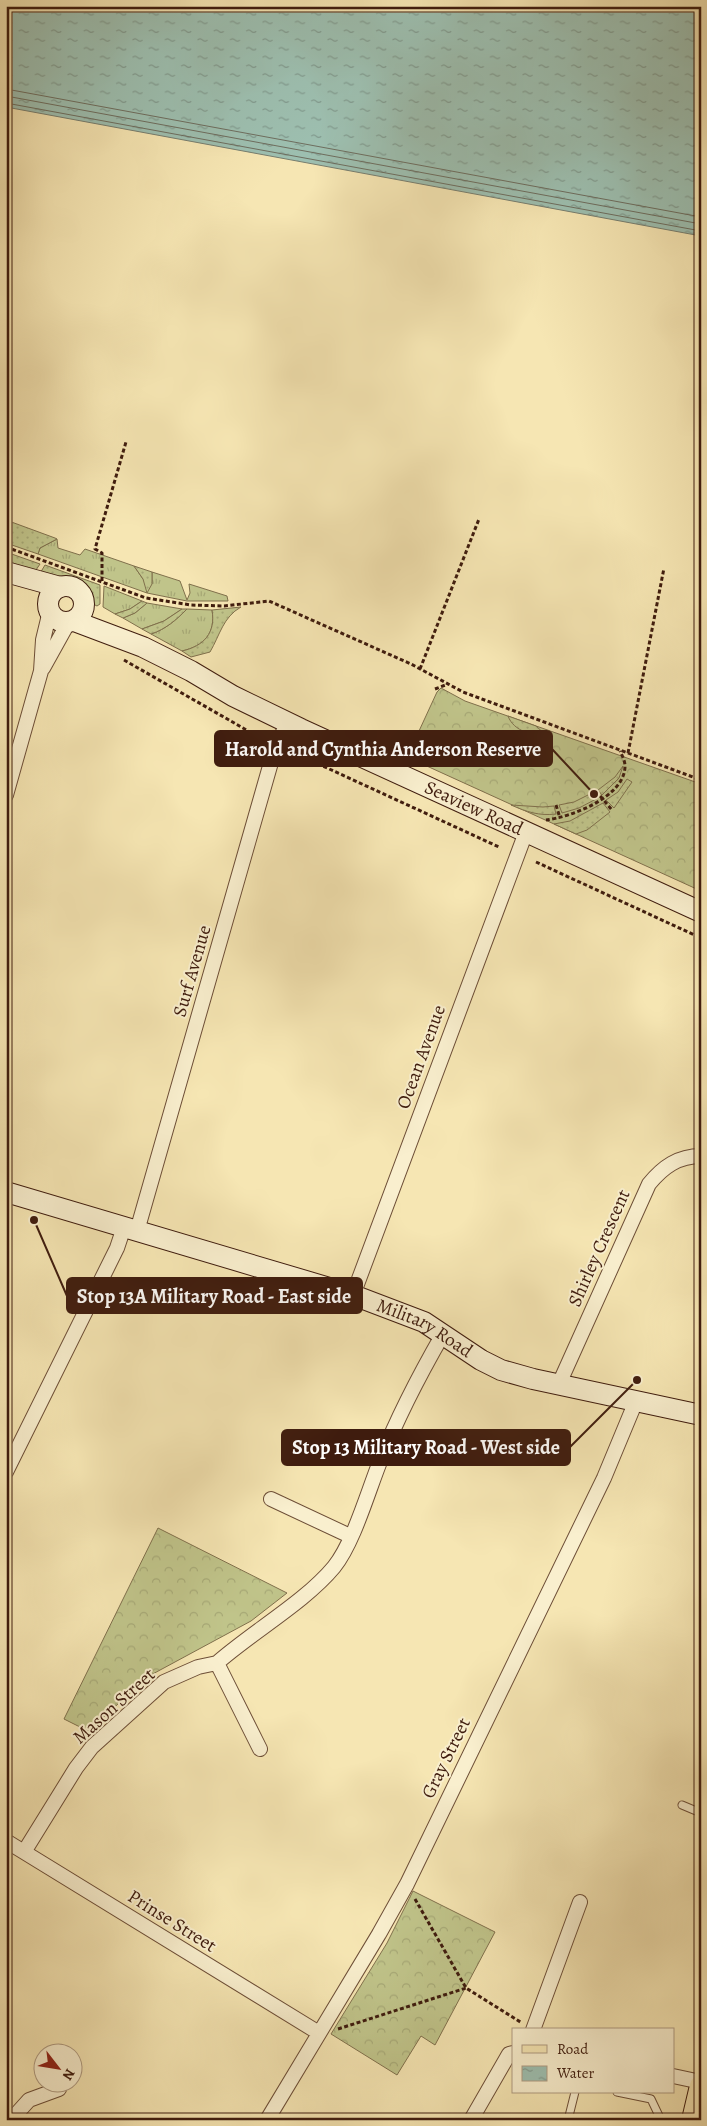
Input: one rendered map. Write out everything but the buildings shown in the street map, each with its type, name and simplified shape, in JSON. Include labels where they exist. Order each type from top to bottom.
[{"type":"main road","points":[[694,2120],[701,2086]]},
{"type":"street","points":[[6,572],[78,590],[84,601],[82,613],[71,622],[41,671]]},
{"type":"street","points":[[6,579],[49,609],[57,620],[71,622]]},
{"type":"street","points":[[6,795],[41,671],[43,640],[51,595],[60,587]]},
{"type":"street","name":"Seaview Road","points":[[84,601],[143,647]]},
{"type":"street","name":"Seaview Road","points":[[71,622],[143,647],[191,671],[233,696],[288,723],[701,912]]},
{"type":"street","name":"Surf Avenue","points":[[6,1472],[116,1248],[131,1229],[276,746],[288,723]]},
{"type":"street","name":"Ocean Avenue","points":[[353,1295],[526,832]]},
{"type":"street","name":"Shirley Crescent","points":[[559,1384],[649,1184],[662,1168],[676,1161],[701,1156]]},
{"type":"street","name":"Military Road","points":[[6,1192],[353,1295],[424,1322],[481,1360],[501,1370],[701,1414]]},
{"type":"street","name":"Mason Street","points":[[24,1852],[76,1768],[92,1747],[164,1682],[198,1668],[217,1663],[319,1582],[335,1566],[350,1536],[382,1457],[424,1368],[444,1334]]},
{"type":"street","name":"Gray Street","points":[[267,2120],[407,1884],[604,1478],[636,1401]]},
{"type":"street","points":[[271,1499],[350,1536]]},
{"type":"street","points":[[217,1663],[260,1749]]},
{"type":"street","name":"Prinse Street","points":[[6,1841],[322,2028]]},
{"type":"street","points":[[534,2028],[580,1902]]},
{"type":"street","points":[[471,2120],[509,2054],[512,2053]]},
{"type":"street","points":[[674,2076],[701,2082]]},
{"type":"street","points":[[11,2120],[29,2100],[45,2094]]},
{"type":"lane","points":[[682,1805],[701,1813]]},
{"type":"lane","points":[[568,2120],[574,2094]]},
{"type":"lane","points":[[627,2094],[651,2099],[661,2120]]},
{"type":"path","points":[[102,581],[102,552],[95,549],[126,442]]},
{"type":"path","points":[[420,668],[479,519]]},
{"type":"path","points":[[6,547],[146,598],[190,605],[224,606],[269,601],[420,668],[463,692],[701,780]]},
{"type":"path","points":[[628,753],[664,568]]},
{"type":"path","points":[[435,689],[448,684]]},
{"type":"path","points":[[544,823],[545,820],[576,813],[614,789],[623,776],[625,764],[620,750]]},
{"type":"path","points":[[596,790],[612,810]]},
{"type":"path","points":[[556,805],[560,818]]},
{"type":"path","points":[[536,862],[701,938]]},
{"type":"path","points":[[407,1884],[466,1988],[530,2028]]},
{"type":"path","points":[[322,2028],[338,2030],[466,1988]]},
{"type":"green space","points":[[6,520],[57,539],[40,548],[38,554],[6,543]]},
{"type":"green space","points":[[57,539],[58,548],[80,555],[85,549],[134,566],[143,579],[152,584],[152,572],[180,581],[187,600],[190,593],[189,584],[227,596],[228,601],[187,601],[147,593],[38,554],[40,548]]},
{"type":"green space","points":[[6,552],[40,564],[34,573],[6,561]]},
{"type":"green space","points":[[45,565],[100,585],[100,604],[97,606],[91,603],[81,584],[39,575]]},
{"type":"green space","points":[[134,566],[152,572],[152,584],[147,593],[143,579]]},
{"type":"green space","points":[[104,586],[142,601],[130,609],[115,614],[103,607]]},
{"type":"green space","points":[[142,601],[147,603],[135,613],[123,618],[115,614],[130,609]]},
{"type":"green space","points":[[147,603],[182,609],[164,621],[142,629],[123,618],[135,613]]},
{"type":"green space","points":[[241,607],[226,621],[210,652],[191,657],[182,651],[197,646],[207,637],[212,625],[212,610]]},
{"type":"green space","points":[[182,609],[187,609],[161,630],[151,634],[142,629],[164,621]]},
{"type":"green space","points":[[187,609],[212,610],[213,618],[210,632],[197,646],[182,651],[151,634],[170,624]]},
{"type":"green space","points":[[441,688],[465,701],[701,784],[701,891],[407,757],[437,692]]},
{"type":"green space","points":[[508,716],[536,726],[548,737],[530,734],[519,729]]},
{"type":"green space","points":[[623,766],[619,778],[602,795],[598,790],[615,777]]},
{"type":"green space","points":[[627,779],[632,782],[614,808],[606,800],[618,792]]},
{"type":"green space","points":[[594,792],[598,798],[579,808],[562,813],[559,805],[574,802]]},
{"type":"green space","points":[[603,803],[610,812],[587,830],[576,834],[554,824],[570,821]]},
{"type":"green space","points":[[511,805],[554,806],[556,814],[533,813]]},
{"type":"green space","points":[[158,1528],[287,1593],[251,1621],[149,1676],[88,1731],[64,1719]]},
{"type":"green space","points":[[413,1891],[495,1932],[435,2045],[421,2036],[397,2075],[331,2034],[387,1943]]},
{"type":"water","points":[[6,6],[701,6],[701,236],[6,107]]},
{"type":"place","name":"Harold and Cynthia Anderson Reserve","points":[[594,794]]},
{"type":"place","name":"Stop 13A Military Road - East side","points":[[34,1220]]},
{"type":"place","name":"Stop 13 Military Road - West side","points":[[637,1380]]}]
